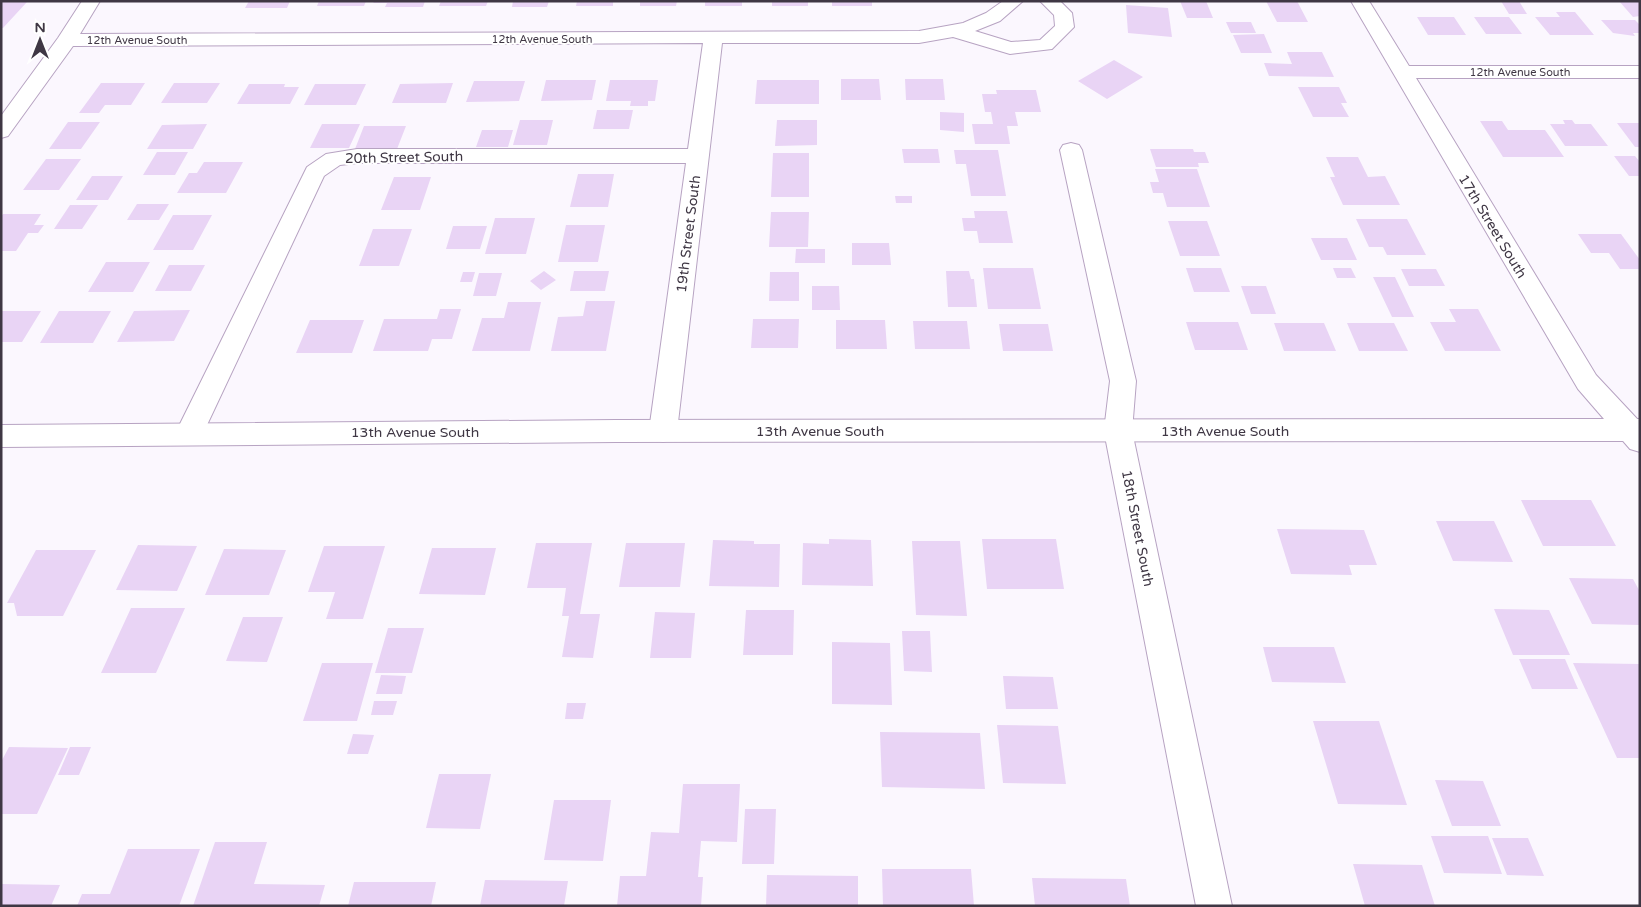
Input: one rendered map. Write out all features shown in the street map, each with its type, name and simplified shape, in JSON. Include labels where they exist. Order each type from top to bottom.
[{"type":"street","points":[[1,131],[67,40],[92,1]]},
{"type":"street","points":[[957,32],[1010,48],[1045,45],[1065,27],[1063,13],[1049,1]]},
{"type":"street","name":"17th Street South","points":[[1360,1],[1587,382],[1636,434]]},
{"type":"street","name":"12th Avenue South","points":[[67,40],[919,37],[957,32],[991,19],[1012,3]]},
{"type":"street","name":"19th Street South","points":[[663,431],[713,38]]},
{"type":"street","name":"12th Avenue South","points":[[1401,72],[1640,72]]},
{"type":"street","name":"18th Street South","points":[[1071,150],[1123,381],[1118,431],[1214,906]]},
{"type":"street","name":"20th Street South","points":[[189,434],[315,172],[334,159],[357,156],[698,156]]},
{"type":"street","name":"13th Avenue South","points":[[1,436],[663,431],[1636,434]]},
{"type":"building","points":[[249,1],[290,1],[287,8],[245,8]]},
{"type":"building","points":[[319,1],[366,1],[364,6],[317,6]]},
{"type":"building","points":[[375,1],[425,1],[423,7],[385,7],[387,3],[373,3]]},
{"type":"building","points":[[441,1],[488,1],[486,6],[439,6]]},
{"type":"building","points":[[513,1],[549,1],[547,7],[512,7]]},
{"type":"building","points":[[577,1],[613,1],[613,6],[576,6]]},
{"type":"building","points":[[640,1],[677,1],[676,6],[640,6]]},
{"type":"building","points":[[705,1],[742,1],[742,6],[705,6]]},
{"type":"building","points":[[772,1],[808,1],[808,6],[772,6]]},
{"type":"building","points":[[832,1],[872,1],[872,6],[832,6]]},
{"type":"building","points":[[1180,1],[1206,1],[1213,18],[1187,18]]},
{"type":"building","points":[[1266,1],[1297,1],[1308,22],[1277,22]]},
{"type":"building","points":[[1501,1],[1519,1],[1527,14],[1509,14]]},
{"type":"building","points":[[1619,1],[1638,1],[1640,3],[1640,16],[1633,17]]},
{"type":"building","points":[[1,2],[27,2],[3,28],[1,28]]},
{"type":"building","points":[[1126,5],[1168,8],[1172,37],[1128,33]]},
{"type":"building","points":[[1556,12],[1575,12],[1594,35],[1550,35],[1535,17],[1560,17]]},
{"type":"building","points":[[1417,17],[1454,17],[1466,35],[1428,35]]},
{"type":"building","points":[[1474,17],[1509,17],[1522,34],[1486,34]]},
{"type":"building","points":[[1601,20],[1635,20],[1640,25],[1640,33],[1633,33],[1635,36],[1613,33]]},
{"type":"building","points":[[1226,22],[1251,22],[1256,33],[1231,33]]},
{"type":"building","points":[[1264,34],[1272,53],[1241,53],[1233,35]]},
{"type":"building","points":[[1287,52],[1322,52],[1334,77],[1269,76],[1264,63],[1292,64]]},
{"type":"building","points":[[1114,60],[1143,77],[1107,99],[1078,81]]},
{"type":"building","points":[[841,79],[879,79],[881,100],[841,100]]},
{"type":"building","points":[[905,79],[943,79],[945,100],[906,100]]},
{"type":"building","points":[[546,80],[596,80],[592,100],[541,101]]},
{"type":"building","points":[[610,80],[658,80],[655,101],[648,101],[648,106],[630,106],[631,101],[606,101]]},
{"type":"building","points":[[757,80],[819,80],[819,104],[755,104]]},
{"type":"building","points":[[474,81],[525,81],[519,101],[466,102]]},
{"type":"building","points":[[101,83],[145,83],[131,105],[105,105],[99,113],[79,113]]},
{"type":"building","points":[[174,83],[220,83],[207,103],[161,103]]},
{"type":"building","points":[[453,83],[446,103],[392,103],[400,84]]},
{"type":"building","points":[[249,84],[285,84],[284,87],[299,87],[290,104],[237,104]]},
{"type":"building","points":[[315,84],[366,84],[356,105],[304,105]]},
{"type":"building","points":[[1298,87],[1339,87],[1347,103],[1341,103],[1349,117],[1313,117]]},
{"type":"building","points":[[996,90],[1036,90],[1041,112],[1015,112],[1018,126],[1007,126],[1010,144],[975,144],[972,124],[993,124],[991,112],[985,112],[982,94],[997,94]]},
{"type":"building","points":[[597,110],[633,110],[629,129],[593,129]]},
{"type":"building","points":[[940,112],[964,113],[964,132],[940,130]]},
{"type":"building","points":[[520,120],[553,120],[547,145],[513,145]]},
{"type":"building","points":[[777,120],[817,120],[817,145],[775,146]]},
{"type":"building","points":[[1563,120],[1572,120],[1575,124],[1591,124],[1608,146],[1565,146],[1550,124],[1565,124]]},
{"type":"building","points":[[1480,121],[1502,121],[1508,130],[1545,130],[1564,157],[1503,157]]},
{"type":"building","points":[[68,122],[100,122],[81,149],[49,149]]},
{"type":"building","points":[[1617,123],[1640,123],[1640,147],[1635,147]]},
{"type":"building","points":[[207,124],[193,149],[147,149],[162,125]]},
{"type":"building","points":[[322,124],[360,124],[349,148],[310,148]]},
{"type":"building","points":[[364,126],[406,126],[397,149],[355,149]]},
{"type":"building","points":[[482,130],[513,130],[508,147],[476,147]]},
{"type":"building","points":[[902,149],[938,149],[940,163],[904,163]]},
{"type":"building","points":[[1150,149],[1193,149],[1194,152],[1205,152],[1209,163],[1198,163],[1199,167],[1156,167]]},
{"type":"building","points":[[954,150],[998,150],[1006,196],[971,196],[966,164],[956,164]]},
{"type":"building","points":[[157,152],[188,152],[175,175],[143,175]]},
{"type":"building","points":[[773,153],[809,153],[809,197],[771,197]]},
{"type":"building","points":[[1614,156],[1635,156],[1640,162],[1640,176],[1629,176]]},
{"type":"building","points":[[1326,157],[1358,157],[1368,177],[1385,176],[1400,205],[1343,205],[1330,177],[1335,177]]},
{"type":"building","points":[[46,159],[81,159],[59,190],[23,190]]},
{"type":"building","points":[[204,162],[243,162],[226,193],[177,193],[189,173],[197,173]]},
{"type":"building","points":[[1155,169],[1197,169],[1210,207],[1167,207],[1163,193],[1153,193],[1150,182],[1159,182]]},
{"type":"building","points":[[578,174],[614,174],[608,207],[570,207]]},
{"type":"building","points":[[92,176],[123,176],[108,200],[76,200]]},
{"type":"building","points":[[394,177],[431,177],[420,210],[381,210]]},
{"type":"building","points":[[895,196],[912,196],[912,203],[896,203]]},
{"type":"building","points":[[137,204],[169,204],[159,220],[127,220]]},
{"type":"building","points":[[70,205],[98,205],[82,229],[54,229]]},
{"type":"building","points":[[974,211],[1007,211],[1013,243],[979,243],[977,231],[964,231],[962,218],[975,218]]},
{"type":"building","points":[[771,212],[809,212],[808,247],[769,247]]},
{"type":"building","points":[[3,214],[41,214],[34,225],[44,225],[38,233],[28,233],[16,251],[1,251],[1,217]]},
{"type":"building","points":[[173,215],[212,215],[193,250],[153,250]]},
{"type":"building","points":[[495,218],[535,218],[526,254],[485,254]]},
{"type":"building","points":[[1356,219],[1407,219],[1426,255],[1387,255],[1383,247],[1369,247]]},
{"type":"building","points":[[1168,221],[1207,221],[1220,256],[1180,256]]},
{"type":"building","points":[[566,225],[605,225],[598,262],[558,262]]},
{"type":"building","points":[[453,226],[487,226],[480,249],[446,249]]},
{"type":"building","points":[[373,229],[412,229],[399,266],[359,266]]},
{"type":"building","points":[[1578,234],[1621,234],[1640,260],[1640,269],[1620,269],[1609,253],[1591,253]]},
{"type":"building","points":[[1311,238],[1347,238],[1357,260],[1321,260]]},
{"type":"building","points":[[852,243],[889,243],[891,265],[852,265]]},
{"type":"building","points":[[796,249],[825,249],[825,263],[795,263]]},
{"type":"building","points":[[106,262],[150,262],[133,292],[88,292]]},
{"type":"building","points":[[169,265],[205,265],[191,291],[155,291]]},
{"type":"building","points":[[983,268],[1033,268],[1041,309],[988,309]]},
{"type":"building","points":[[1186,268],[1221,268],[1230,292],[1194,292]]},
{"type":"building","points":[[1333,268],[1351,268],[1356,278],[1337,278]]},
{"type":"building","points":[[1401,269],[1436,269],[1445,286],[1409,286]]},
{"type":"building","points":[[544,271],[556,280],[541,290],[530,281]]},
{"type":"building","points":[[574,271],[609,271],[605,291],[570,291]]},
{"type":"building","points":[[946,271],[969,271],[971,279],[974,279],[977,307],[948,307]]},
{"type":"building","points":[[463,272],[475,272],[472,282],[460,282]]},
{"type":"building","points":[[770,272],[799,272],[799,301],[769,301]]},
{"type":"building","points":[[479,273],[502,273],[496,296],[473,296]]},
{"type":"building","points":[[1373,277],[1395,277],[1414,317],[1392,317]]},
{"type":"building","points":[[812,286],[839,286],[840,310],[812,310]]},
{"type":"building","points":[[1241,286],[1266,286],[1276,314],[1251,314]]},
{"type":"building","points":[[586,301],[615,301],[606,351],[551,351],[558,317],[583,316]]},
{"type":"building","points":[[508,302],[541,302],[530,351],[472,351],[482,318],[504,318]]},
{"type":"building","points":[[440,309],[461,309],[452,339],[432,339],[428,351],[373,351],[384,319],[437,319]]},
{"type":"building","points":[[1449,309],[1478,309],[1501,351],[1445,351],[1430,322],[1456,322]]},
{"type":"building","points":[[190,310],[174,341],[117,342],[134,311]]},
{"type":"building","points":[[1,311],[41,311],[22,342],[1,342]]},
{"type":"building","points":[[59,311],[111,311],[93,343],[40,343]]},
{"type":"building","points":[[753,319],[799,319],[798,348],[751,348]]},
{"type":"building","points":[[310,320],[364,320],[352,353],[296,353]]},
{"type":"building","points":[[836,320],[885,320],[887,349],[836,349]]},
{"type":"building","points":[[913,321],[967,321],[970,349],[915,349]]},
{"type":"building","points":[[1186,322],[1238,322],[1248,350],[1195,350]]},
{"type":"building","points":[[1274,323],[1324,323],[1336,351],[1284,351]]},
{"type":"building","points":[[1347,323],[1394,323],[1408,351],[1359,351]]},
{"type":"building","points":[[999,324],[1048,324],[1053,351],[1003,351]]},
{"type":"building","points":[[1521,500],[1591,500],[1616,546],[1543,546]]},
{"type":"building","points":[[1436,521],[1494,521],[1513,562],[1453,561]]},
{"type":"building","points":[[1277,529],[1364,530],[1377,565],[1349,565],[1352,575],[1291,574]]},
{"type":"building","points":[[829,539],[871,540],[873,586],[802,585],[803,543],[829,544]]},
{"type":"building","points":[[982,539],[1056,539],[1064,589],[987,589]]},
{"type":"building","points":[[713,540],[754,541],[754,544],[780,544],[779,587],[709,586]]},
{"type":"building","points":[[912,541],[960,541],[967,616],[916,615]]},
{"type":"building","points":[[536,543],[592,543],[580,614],[600,614],[593,658],[562,657],[569,616],[562,616],[566,588],[527,588]]},
{"type":"building","points":[[626,543],[685,543],[680,587],[619,587]]},
{"type":"building","points":[[138,545],[197,546],[177,591],[116,590]]},
{"type":"building","points":[[324,546],[385,546],[363,619],[326,619],[335,592],[308,592]]},
{"type":"building","points":[[432,548],[496,548],[485,595],[419,594]]},
{"type":"building","points":[[224,549],[286,550],[269,595],[205,595]]},
{"type":"building","points":[[36,550],[96,550],[63,616],[17,616],[14,603],[7,603]]},
{"type":"building","points":[[1569,578],[1633,579],[1640,592],[1640,625],[1592,624]]},
{"type":"building","points":[[131,608],[185,608],[156,673],[101,673]]},
{"type":"building","points":[[1494,609],[1549,610],[1570,655],[1513,655]]},
{"type":"building","points":[[746,610],[794,610],[793,655],[743,655]]},
{"type":"building","points":[[655,612],[695,613],[691,658],[650,658]]},
{"type":"building","points":[[243,617],[283,617],[267,662],[226,661]]},
{"type":"building","points":[[388,628],[424,628],[412,673],[375,673]]},
{"type":"building","points":[[902,631],[930,631],[932,672],[904,671]]},
{"type":"building","points":[[832,642],[890,643],[892,705],[832,704]]},
{"type":"building","points":[[1263,647],[1334,647],[1346,683],[1272,682]]},
{"type":"building","points":[[1519,659],[1565,659],[1578,689],[1532,689]]},
{"type":"building","points":[[322,663],[373,663],[357,721],[303,721]]},
{"type":"building","points":[[1573,663],[1640,664],[1640,758],[1617,758]]},
{"type":"building","points":[[381,675],[406,676],[402,694],[376,694]]},
{"type":"building","points":[[1003,676],[1053,677],[1058,709],[1006,709]]},
{"type":"building","points":[[374,701],[397,701],[393,715],[371,715]]},
{"type":"building","points":[[567,703],[586,703],[583,719],[565,719]]},
{"type":"building","points":[[1313,721],[1379,721],[1407,805],[1338,804]]},
{"type":"building","points":[[997,725],[1058,726],[1066,784],[1003,783]]},
{"type":"building","points":[[880,732],[980,733],[985,789],[882,787]]},
{"type":"building","points":[[353,734],[374,735],[368,754],[347,754]]},
{"type":"building","points":[[9,747],[68,748],[37,814],[1,814],[1,762]]},
{"type":"building","points":[[70,747],[91,747],[79,775],[58,775]]},
{"type":"building","points":[[439,774],[491,774],[480,829],[426,828]]},
{"type":"building","points":[[1435,780],[1483,781],[1501,826],[1452,826]]},
{"type":"building","points":[[683,784],[740,784],[737,842],[701,841],[698,877],[703,877],[701,906],[617,906],[620,876],[646,876],[651,832],[679,833]]},
{"type":"building","points":[[554,800],[611,800],[603,861],[544,860]]},
{"type":"building","points":[[745,809],[776,809],[774,864],[742,864]]},
{"type":"building","points":[[1431,836],[1488,836],[1502,874],[1444,873]]},
{"type":"building","points":[[1492,838],[1528,838],[1544,876],[1507,875]]},
{"type":"building","points":[[215,842],[267,842],[254,884],[325,885],[319,906],[193,906]]},
{"type":"building","points":[[128,849],[200,849],[179,906],[77,906],[82,894],[110,894]]},
{"type":"building","points":[[1353,864],[1422,865],[1435,906],[1365,906]]},
{"type":"building","points":[[882,869],[971,869],[974,906],[883,906]]},
{"type":"building","points":[[767,875],[858,876],[858,906],[766,906]]},
{"type":"building","points":[[1032,878],[1126,879],[1130,906],[1035,906]]},
{"type":"building","points":[[485,880],[568,881],[564,906],[480,906]]},
{"type":"building","points":[[354,882],[436,882],[431,906],[348,906]]},
{"type":"building","points":[[1,884],[60,885],[51,906],[1,906]]}]
